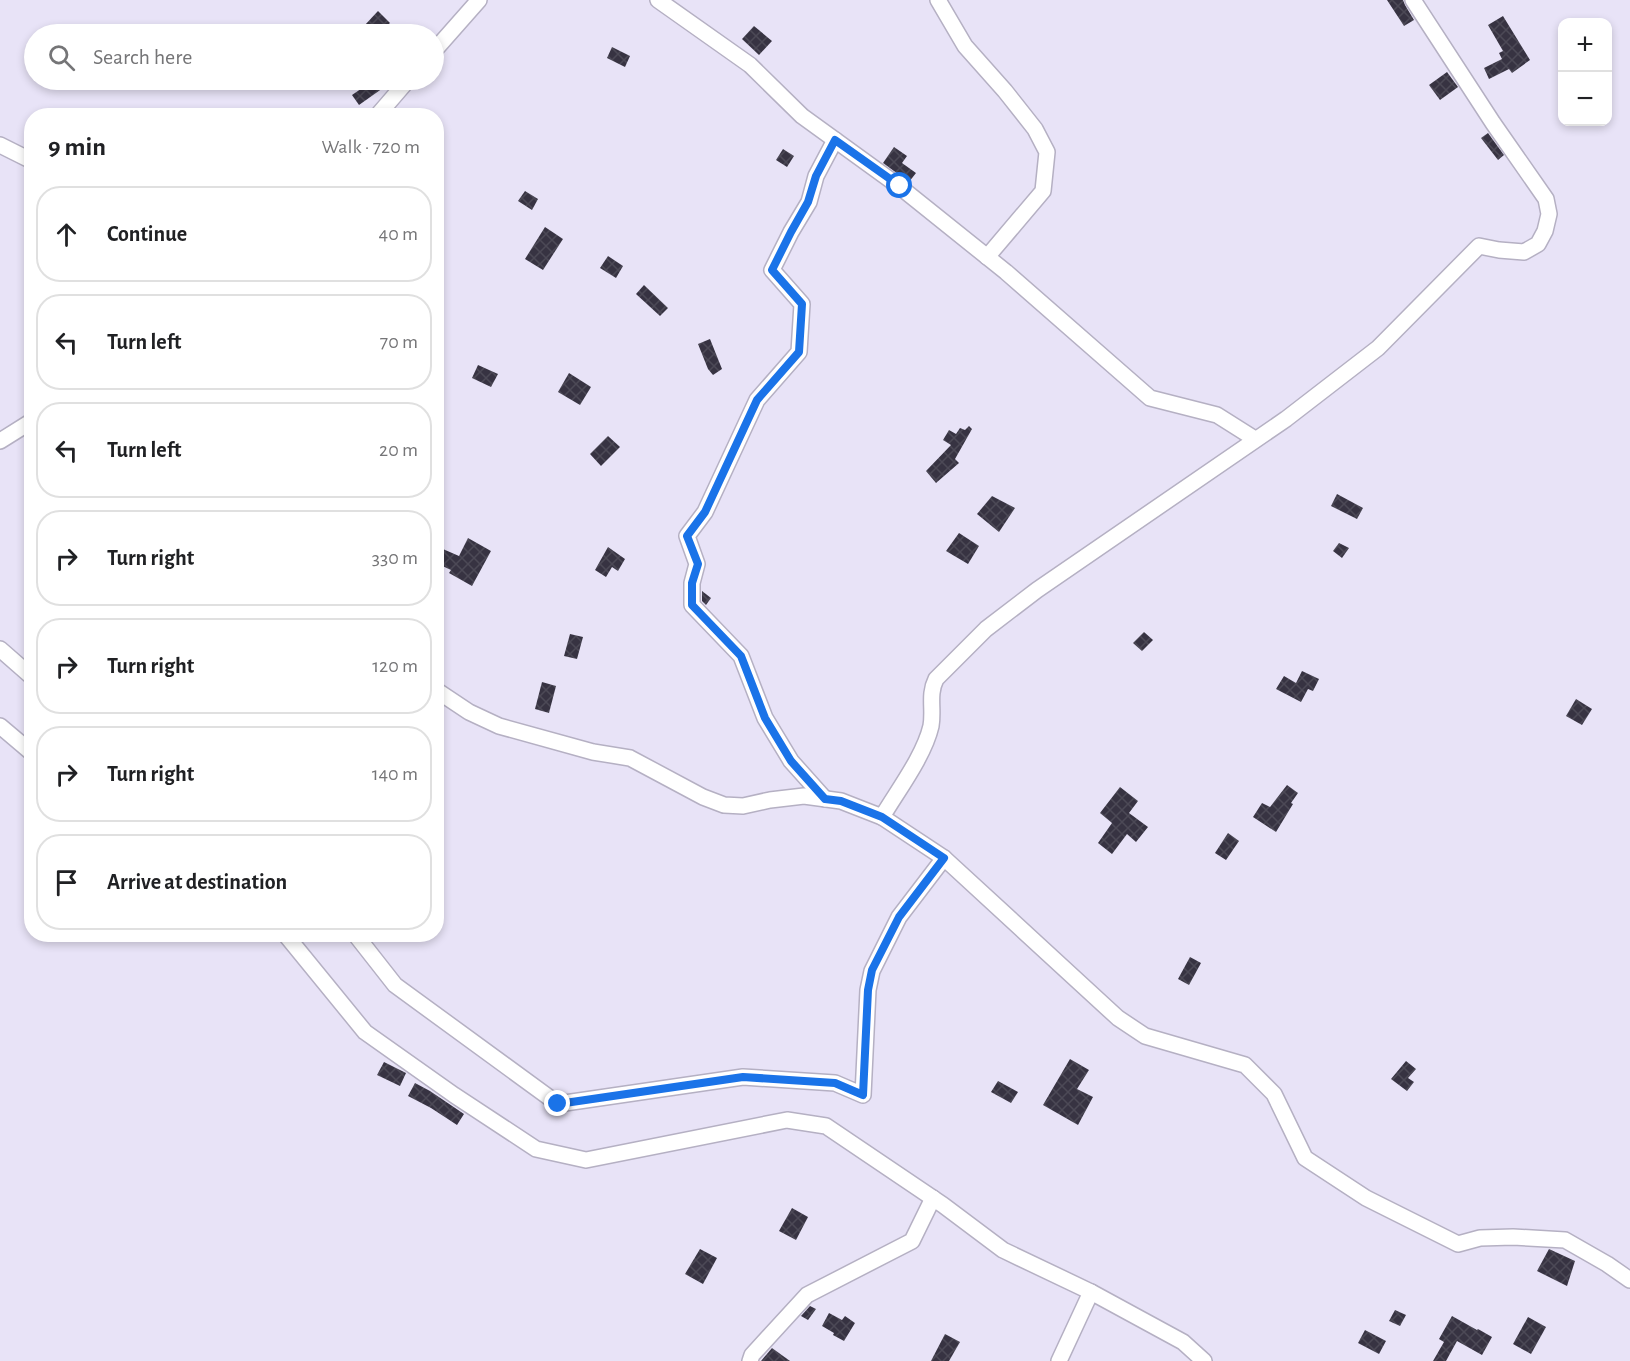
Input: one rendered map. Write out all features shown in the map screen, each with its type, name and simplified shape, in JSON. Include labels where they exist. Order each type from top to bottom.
[{"type":"street","points":[[444,40],[479,0]]},
{"type":"street","points":[[658,0],[750,65],[802,116],[900,186],[987,256],[1150,398],[1217,415],[1255,439]]},
{"type":"street","points":[[938,0],[965,46],[1035,129],[1047,152],[1043,191],[987,256]]},
{"type":"street","points":[[882,817],[923,748],[931,724],[932,688],[936,679],[986,629],[1286,418],[1378,348],[1479,246],[1524,252],[1538,244],[1545,231],[1549,214],[1546,199],[1493,123],[1413,0]]},
{"type":"street","points":[[384,108],[399,90]]},
{"type":"street","points":[[825,799],[791,761],[765,718],[741,656],[692,605],[692,583],[698,564],[687,536],[705,512],[757,400],[799,352],[802,304],[772,270],[808,202],[816,176],[835,140]]},
{"type":"street","points":[[0,145],[24,157]]},
{"type":"street","points":[[0,441],[24,426]]},
{"type":"street","points":[[0,649],[24,670]]},
{"type":"street","points":[[444,695],[469,712],[499,726],[593,752],[630,758],[703,797],[724,805],[743,806],[804,796],[841,801],[882,817],[944,858],[1118,1018],[1145,1036],[1245,1065],[1274,1094],[1305,1158],[1366,1198],[1458,1244],[1480,1238],[1565,1239],[1630,1280]]},
{"type":"street","points":[[0,726],[24,746]]},
{"type":"street","points":[[361,942],[395,985],[558,1104],[743,1077],[835,1083],[863,1095],[868,990],[872,970],[899,917],[944,858]]},
{"type":"street","points":[[292,942],[365,1032],[536,1149],[586,1160],[787,1120],[826,1126],[933,1198],[1003,1250],[1091,1292],[1183,1342],[1204,1361]]},
{"type":"street","points":[[750,1361],[752,1355],[807,1295],[912,1241],[933,1198]]},
{"type":"street","points":[[1059,1361],[1091,1292]]},
{"type":"building","points":[[1387,0],[1403,0],[1414,20],[1404,26]]},
{"type":"building","points":[[378,11],[390,23],[389,24],[366,24]]},
{"type":"building","points":[[1503,16],[1530,60],[1512,73],[1509,69],[1489,79],[1484,68],[1502,59],[1499,53],[1503,51],[1488,25]]},
{"type":"building","points":[[754,26],[772,41],[759,55],[742,39]]},
{"type":"building","points":[[612,47],[630,56],[625,67],[607,58]]},
{"type":"building","points":[[1447,72],[1458,87],[1440,100],[1429,85]]},
{"type":"building","points":[[359,90],[380,90],[359,105],[352,95]]},
{"type":"building","points":[[1488,133],[1504,155],[1498,160],[1481,138]]},
{"type":"building","points":[[894,147],[907,156],[902,163],[916,173],[909,182],[883,163]]},
{"type":"building","points":[[783,149],[794,156],[787,167],[776,160]]},
{"type":"building","points":[[525,191],[538,199],[532,210],[518,201]]},
{"type":"building","points":[[545,227],[563,239],[543,270],[525,259]]},
{"type":"building","points":[[608,256],[623,266],[616,278],[600,268]]},
{"type":"building","points":[[644,285],[668,308],[660,316],[636,294]]},
{"type":"building","points":[[710,339],[722,369],[713,375],[708,369],[698,344]]},
{"type":"building","points":[[478,365],[498,374],[491,387],[472,378]]},
{"type":"building","points":[[569,373],[591,387],[580,405],[558,392]]},
{"type":"building","points":[[969,426],[972,429],[955,459],[959,463],[936,483],[926,471],[951,445],[943,440],[949,430],[956,434],[960,428],[965,430]]},
{"type":"building","points":[[608,436],[620,447],[601,466],[590,454]]},
{"type":"building","points":[[1337,494],[1363,508],[1357,519],[1331,506]]},
{"type":"building","points":[[992,496],[1015,508],[999,532],[977,514]]},
{"type":"building","points":[[959,533],[979,546],[968,564],[946,551]]},
{"type":"building","points":[[468,538],[491,551],[472,586],[449,573],[451,570],[444,567],[444,549],[459,556]]},
{"type":"building","points":[[1339,543],[1349,548],[1342,558],[1333,551]]},
{"type":"building","points":[[608,547],[625,559],[618,571],[612,567],[606,577],[595,570]]},
{"type":"building","points":[[702,591],[711,598],[706,605],[702,601]]},
{"type":"building","points":[[1144,632],[1153,640],[1142,651],[1133,643]]},
{"type":"building","points":[[570,634],[583,637],[577,659],[564,656]]},
{"type":"building","points":[[1302,671],[1319,679],[1313,691],[1308,689],[1301,702],[1276,689],[1284,676],[1296,683]]},
{"type":"building","points":[[542,682],[556,686],[549,713],[535,709]]},
{"type":"building","points":[[1576,699],[1592,709],[1582,725],[1566,716]]},
{"type":"building","points":[[1287,785],[1298,793],[1276,832],[1253,817],[1262,803],[1270,807]]},
{"type":"building","points":[[1120,787],[1138,801],[1129,813],[1148,827],[1136,842],[1127,834],[1112,854],[1098,843],[1112,823],[1100,813]]},
{"type":"building","points":[[1228,833],[1239,841],[1226,860],[1215,853]]},
{"type":"building","points":[[1190,957],[1201,963],[1189,985],[1178,979]]},
{"type":"building","points":[[1070,1059],[1089,1070],[1077,1089],[1093,1097],[1078,1125],[1043,1105]]},
{"type":"building","points":[[1406,1061],[1416,1069],[1408,1078],[1414,1082],[1407,1091],[1391,1079]]},
{"type":"building","points":[[384,1062],[406,1073],[400,1086],[377,1075]]},
{"type":"building","points":[[998,1081],[1018,1092],[1011,1103],[991,1092]]},
{"type":"building","points":[[415,1083],[464,1114],[457,1125],[408,1096]]},
{"type":"building","points":[[792,1208],[808,1217],[796,1240],[779,1231]]},
{"type":"building","points":[[700,1249],[717,1258],[703,1284],[685,1274]]},
{"type":"building","points":[[1549,1249],[1575,1261],[1567,1286],[1537,1271]]},
{"type":"building","points":[[810,1306],[816,1309],[808,1320],[801,1316]]},
{"type":"building","points":[[1395,1310],[1406,1315],[1400,1326],[1389,1321]]},
{"type":"building","points":[[829,1313],[842,1320],[845,1316],[855,1323],[844,1341],[822,1326]]},
{"type":"building","points":[[1452,1316],[1492,1337],[1482,1355],[1457,1341],[1446,1361],[1433,1361],[1444,1342],[1439,1339]]},
{"type":"building","points":[[1528,1317],[1546,1327],[1531,1354],[1513,1344]]},
{"type":"building","points":[[1365,1330],[1386,1341],[1379,1354],[1358,1343]]},
{"type":"building","points":[[945,1334],[960,1342],[949,1361],[931,1361]]},
{"type":"building","points":[[772,1348],[790,1361],[761,1361]]},
{"type":"route","points":[[558,1104],[743,1077],[835,1083],[863,1095],[868,990],[872,970],[899,917],[944,858],[882,817],[841,801],[825,799],[791,761],[765,718],[741,656],[692,605],[692,583],[698,564],[687,536],[705,512],[757,400],[799,352],[802,304],[772,270],[808,202],[816,176],[835,140],[900,186]]}]
